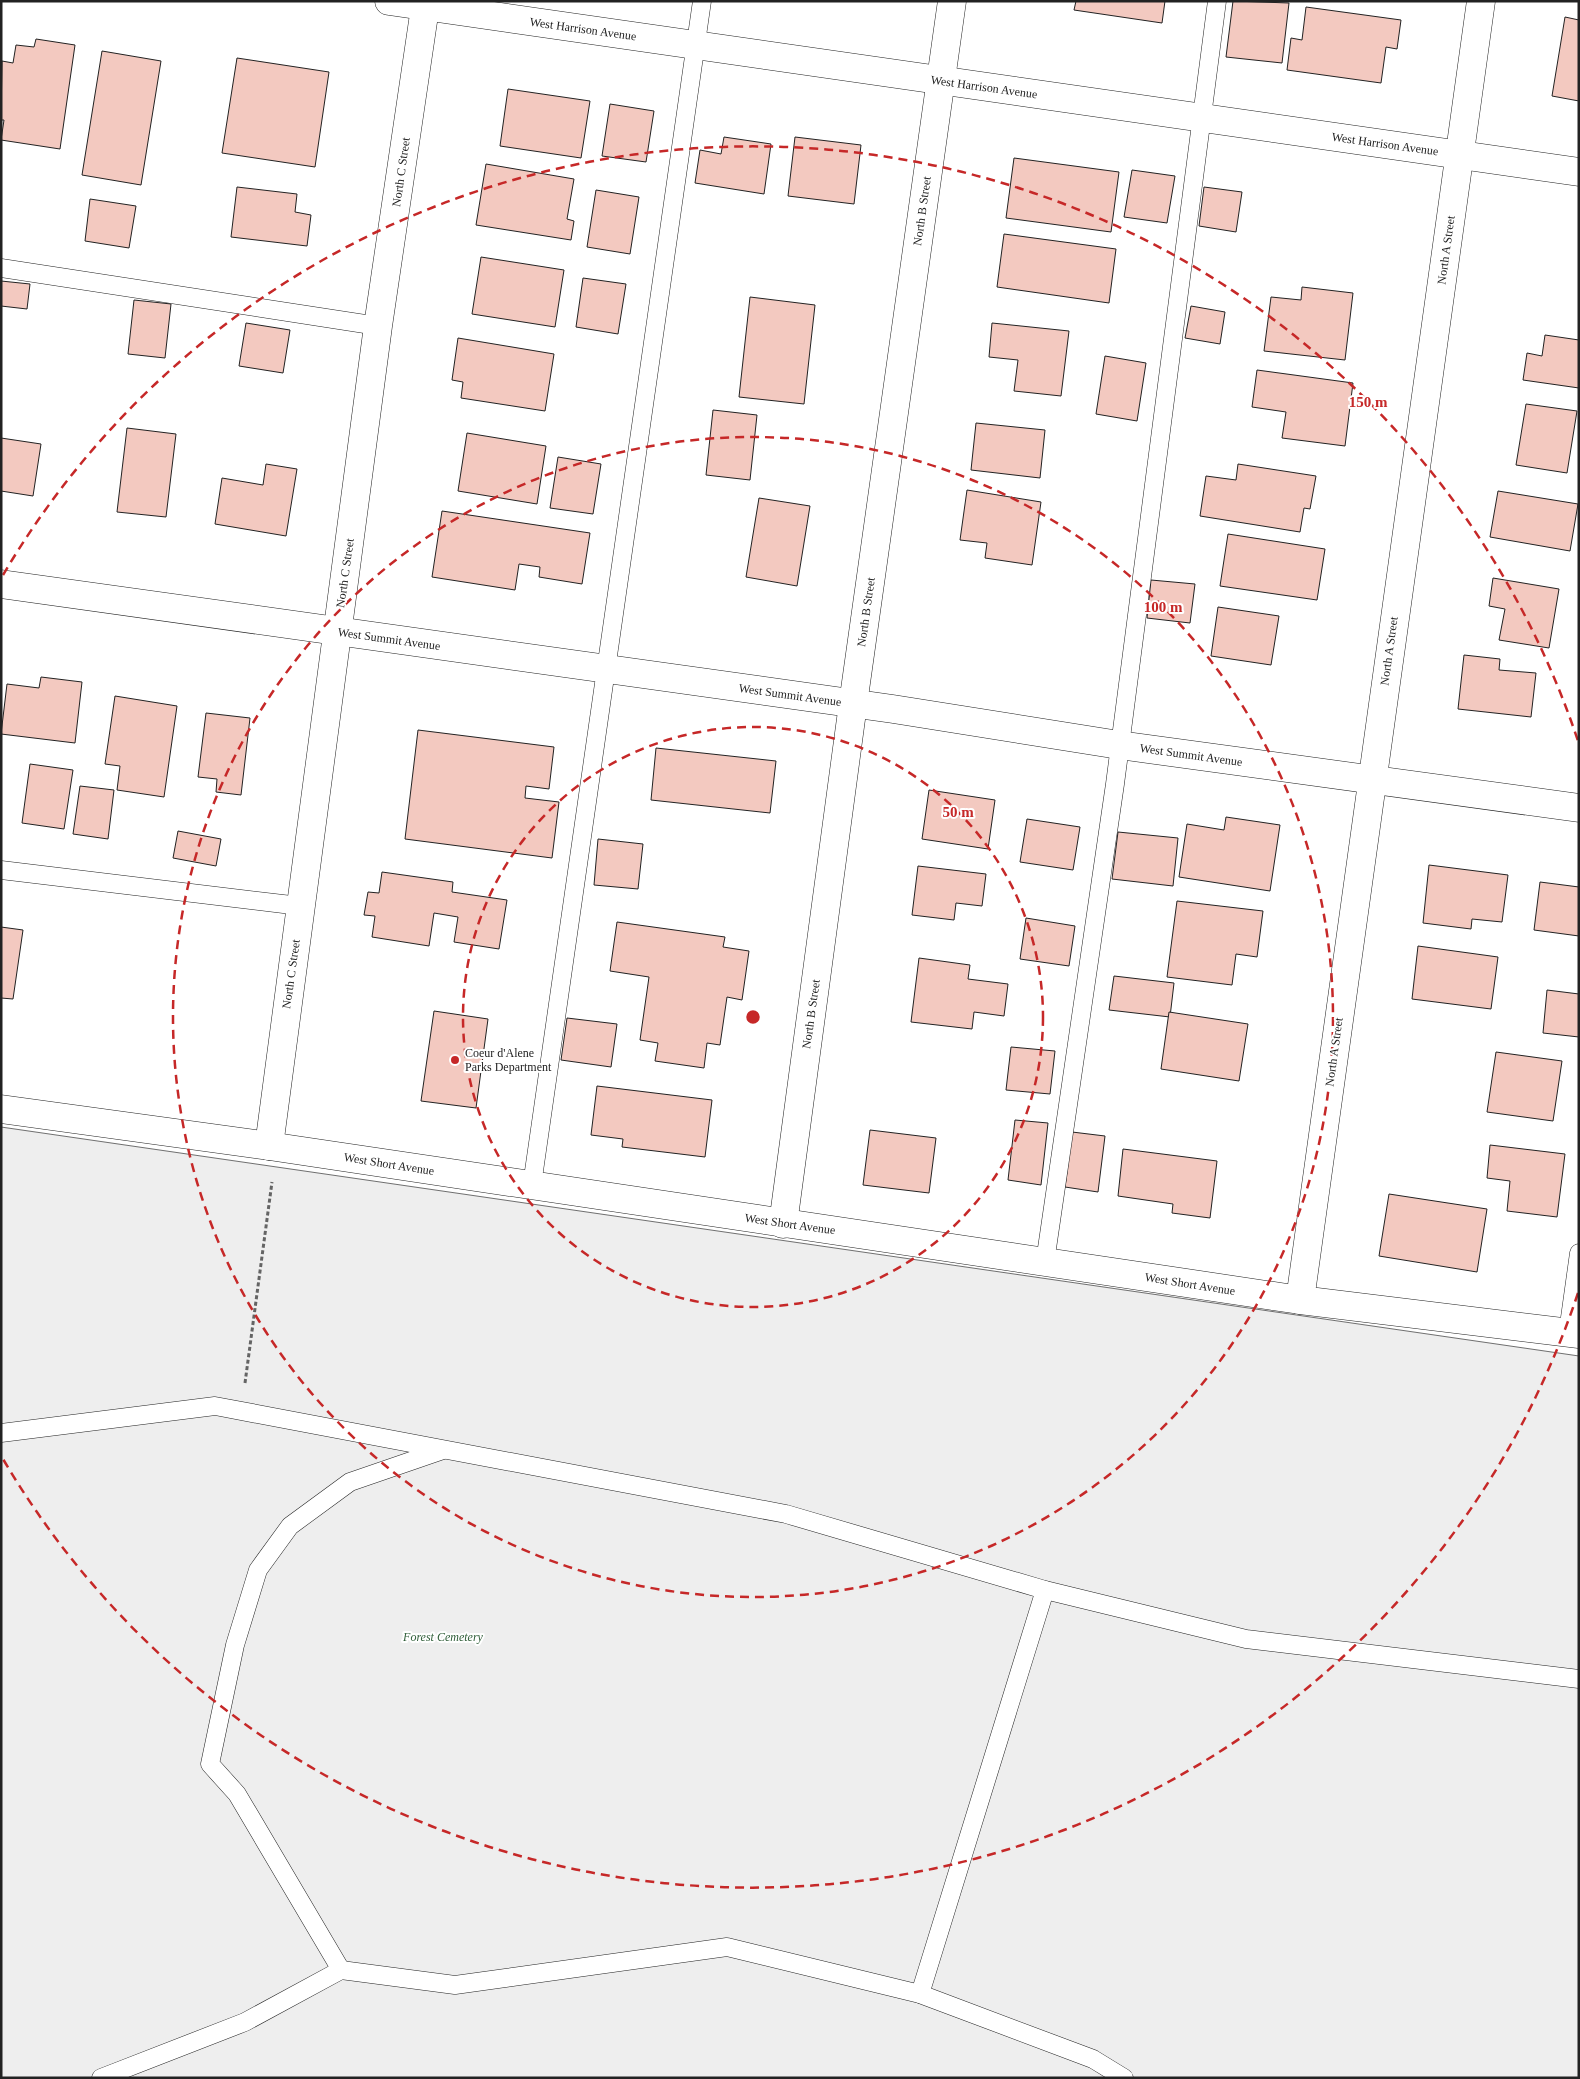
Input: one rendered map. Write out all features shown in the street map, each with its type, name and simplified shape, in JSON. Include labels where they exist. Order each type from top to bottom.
[{"type":"street","name":"West Harrison Avenue","points":[[389,1],[426,4],[940,81],[1579,172]]},
{"type":"street","name":"North B Street","points":[[783,1224],[853,704],[952,1]]},
{"type":"street","name":"North A Street","points":[[1300,1300],[1481,1]]},
{"type":"street","name":"North C Street","points":[[268,1146],[378,326],[426,4]]},
{"type":"street","name":"West Summit Avenue","points":[[1,584],[337,633],[606,668],[1118,745],[1579,808]]},
{"type":"street","name":"West Short Avenue","points":[[1,1109],[268,1146],[1300,1300],[1573,1333]]},
{"type":"lane","points":[[532,1185],[702,1]]},
{"type":"lane","points":[[1045,1262],[1115,784],[1118,745],[1217,1]]},
{"type":"lane","points":[[1,268],[378,326]]},
{"type":"lane","points":[[1,870],[300,906]]},
{"type":"lane","points":[[1573,1333],[1579,1253]]},
{"type":"lane","points":[[1,1433],[215,1406],[786,1514],[1045,1590],[1246,1639],[1579,1679]]},
{"type":"lane","points":[[342,1970],[237,1794],[210,1764],[235,1645],[258,1570],[290,1526],[350,1482],[444,1450]]},
{"type":"lane","points":[[920,1994],[1045,1590]]},
{"type":"lane","points":[[101,2078],[245,2022],[342,1970],[455,1986],[726,1947],[920,1994],[1093,2059],[1124,2078]]},
{"type":"path","points":[[241,1411],[273,1172],[268,1146]]},
{"type":"green space","name":"Forest Cemetery","points":[[1,1127],[1579,1356],[1579,2078],[1,2078]]},
{"type":"building","points":[[1076,1],[1165,1],[1162,23],[1074,10]]},
{"type":"building","points":[[1233,1],[1289,3],[1282,63],[1226,57]]},
{"type":"building","points":[[1306,7],[1401,20],[1397,49],[1386,47],[1381,83],[1287,70],[1291,38],[1302,40]]},
{"type":"building","points":[[1565,17],[1579,20],[1579,101],[1552,96]]},
{"type":"building","points":[[36,39],[75,45],[60,149],[1,140],[4,120],[1,120],[2,61],[13,63],[16,45],[34,47]]},
{"type":"building","points":[[102,51],[161,61],[141,185],[82,175]]},
{"type":"building","points":[[237,58],[329,72],[315,167],[222,153]]},
{"type":"building","points":[[508,89],[590,101],[581,158],[500,146]]},
{"type":"building","points":[[610,104],[654,111],[646,162],[602,156]]},
{"type":"building","points":[[724,137],[771,144],[764,194],[695,183],[700,150],[721,154]]},
{"type":"building","points":[[795,137],[861,145],[854,204],[788,196]]},
{"type":"building","points":[[1014,158],[1119,172],[1111,232],[1006,218]]},
{"type":"building","points":[[486,164],[574,179],[567,219],[574,221],[571,240],[476,225]]},
{"type":"building","points":[[1132,170],[1175,176],[1167,223],[1124,217]]},
{"type":"building","points":[[237,187],[297,194],[295,212],[311,215],[307,246],[231,237]]},
{"type":"building","points":[[1204,187],[1242,192],[1236,232],[1199,226]]},
{"type":"building","points":[[596,190],[639,197],[630,254],[587,247]]},
{"type":"building","points":[[90,199],[136,206],[129,248],[85,241]]},
{"type":"building","points":[[1004,234],[1116,249],[1109,303],[997,287]]},
{"type":"building","points":[[481,257],[564,270],[555,327],[472,314]]},
{"type":"building","points":[[583,278],[626,284],[618,334],[576,327]]},
{"type":"building","points":[[1,281],[30,284],[27,309],[1,306]]},
{"type":"building","points":[[1302,287],[1353,293],[1345,360],[1264,351],[1271,297],[1301,300]]},
{"type":"building","points":[[750,297],[815,305],[804,404],[739,397]]},
{"type":"building","points":[[134,300],[171,304],[165,358],[128,354]]},
{"type":"building","points":[[1191,306],[1225,312],[1220,344],[1185,338]]},
{"type":"building","points":[[246,323],[290,330],[283,373],[239,366]]},
{"type":"building","points":[[992,323],[1069,331],[1061,396],[1014,391],[1018,360],[989,357]]},
{"type":"building","points":[[1545,335],[1579,340],[1579,388],[1523,380],[1527,353],[1542,356]]},
{"type":"building","points":[[458,338],[554,354],[545,411],[461,398],[463,382],[452,380]]},
{"type":"building","points":[[1105,356],[1146,363],[1137,421],[1096,414]]},
{"type":"building","points":[[1257,370],[1353,383],[1345,446],[1282,438],[1286,412],[1252,407]]},
{"type":"building","points":[[1526,404],[1577,411],[1567,473],[1516,465]]},
{"type":"building","points":[[713,410],[757,415],[750,480],[706,475]]},
{"type":"building","points":[[976,423],[1045,430],[1040,478],[971,470]]},
{"type":"building","points":[[127,428],[176,434],[166,517],[117,512]]},
{"type":"building","points":[[467,433],[546,446],[537,504],[458,491]]},
{"type":"building","points":[[1,438],[41,444],[33,496],[1,491]]},
{"type":"building","points":[[558,457],[601,464],[593,514],[550,508]]},
{"type":"building","points":[[266,464],[297,469],[286,536],[215,524],[222,478],[263,485]]},
{"type":"building","points":[[1238,464],[1316,476],[1310,509],[1304,508],[1300,532],[1200,516],[1206,476],[1236,480]]},
{"type":"building","points":[[967,490],[1041,502],[1032,565],[985,558],[987,543],[960,540]]},
{"type":"building","points":[[1498,491],[1578,504],[1570,551],[1490,537]]},
{"type":"building","points":[[759,498],[810,506],[797,586],[746,577]]},
{"type":"building","points":[[442,511],[590,533],[582,584],[539,577],[540,567],[519,564],[515,590],[432,577]]},
{"type":"building","points":[[1228,534],[1325,549],[1317,600],[1220,586]]},
{"type":"building","points":[[1493,578],[1559,589],[1549,648],[1499,640],[1505,609],[1489,606]]},
{"type":"building","points":[[1151,580],[1195,584],[1190,623],[1147,618]]},
{"type":"building","points":[[1218,607],[1279,616],[1271,665],[1211,656]]},
{"type":"building","points":[[1464,655],[1500,659],[1499,670],[1536,673],[1531,717],[1458,709]]},
{"type":"building","points":[[41,677],[82,682],[75,743],[1,734],[7,684],[39,688]]},
{"type":"building","points":[[115,696],[177,706],[164,797],[117,790],[120,766],[105,764]]},
{"type":"building","points":[[206,713],[250,718],[241,795],[216,792],[217,779],[198,777]]},
{"type":"building","points":[[418,730],[554,747],[549,789],[526,786],[525,798],[559,802],[552,858],[405,839]]},
{"type":"building","points":[[656,748],[776,761],[770,813],[651,800]]},
{"type":"building","points":[[30,764],[73,770],[64,829],[22,823]]},
{"type":"building","points":[[80,786],[114,790],[108,839],[73,834]]},
{"type":"building","points":[[929,790],[995,800],[988,849],[922,839]]},
{"type":"building","points":[[1226,817],[1280,825],[1270,891],[1179,877],[1187,824],[1224,830]]},
{"type":"building","points":[[1027,819],[1080,827],[1073,870],[1020,862]]},
{"type":"building","points":[[178,831],[221,839],[216,866],[173,858]]},
{"type":"building","points":[[1118,832],[1178,838],[1173,886],[1112,879]]},
{"type":"building","points":[[598,839],[643,844],[638,889],[594,885]]},
{"type":"building","points":[[1429,865],[1508,875],[1502,922],[1472,919],[1471,929],[1423,923]]},
{"type":"building","points":[[918,866],[986,874],[982,906],[956,903],[954,920],[912,915]]},
{"type":"building","points":[[382,872],[453,882],[452,892],[507,900],[499,949],[454,942],[458,917],[434,913],[429,946],[372,937],[375,916],[364,915],[368,892],[379,893]]},
{"type":"building","points":[[1540,882],[1579,887],[1579,936],[1534,930]]},
{"type":"building","points":[[1177,901],[1263,911],[1257,957],[1236,954],[1232,985],[1167,977]]},
{"type":"building","points":[[1026,918],[1075,926],[1069,966],[1020,959]]},
{"type":"building","points":[[617,922],[725,937],[723,947],[749,951],[742,1000],[727,997],[720,1045],[707,1043],[704,1068],[655,1061],[658,1043],[640,1040],[649,977],[610,971]]},
{"type":"building","points":[[1,927],[23,930],[13,999],[1,998]]},
{"type":"building","points":[[1418,946],[1498,957],[1491,1009],[1412,999]]},
{"type":"building","points":[[919,958],[970,965],[968,979],[1008,984],[1004,1016],[974,1012],[972,1029],[911,1022]]},
{"type":"building","points":[[1114,976],[1174,983],[1170,1017],[1109,1010]]},
{"type":"building","points":[[1547,990],[1579,994],[1579,1037],[1543,1033]]},
{"type":"building","name":"Coeur d'Alene Parks Department","points":[[434,1011],[488,1019],[476,1108],[421,1101]]},
{"type":"building","points":[[1169,1012],[1248,1024],[1239,1081],[1161,1069]]},
{"type":"building","points":[[567,1018],[617,1024],[611,1067],[561,1060]]},
{"type":"building","points":[[1011,1047],[1055,1051],[1050,1094],[1006,1090]]},
{"type":"building","points":[[1496,1052],[1562,1061],[1553,1121],[1487,1112]]},
{"type":"building","points":[[597,1086],[712,1100],[705,1157],[622,1147],[623,1139],[591,1135]]},
{"type":"building","points":[[1015,1120],[1048,1123],[1041,1185],[1008,1180]]},
{"type":"building","points":[[870,1130],[936,1138],[929,1193],[863,1185]]},
{"type":"building","points":[[1072,1132],[1105,1136],[1098,1192],[1065,1187]]},
{"type":"building","points":[[1490,1145],[1565,1154],[1557,1217],[1507,1211],[1510,1181],[1487,1178]]},
{"type":"building","points":[[1123,1149],[1217,1161],[1210,1218],[1172,1213],[1173,1204],[1118,1196]]},
{"type":"building","points":[[1389,1194],[1487,1209],[1477,1272],[1379,1256]]},
{"type":"place","name":"Coeur d'Alene Parks Department","points":[[455,1060]]}]
